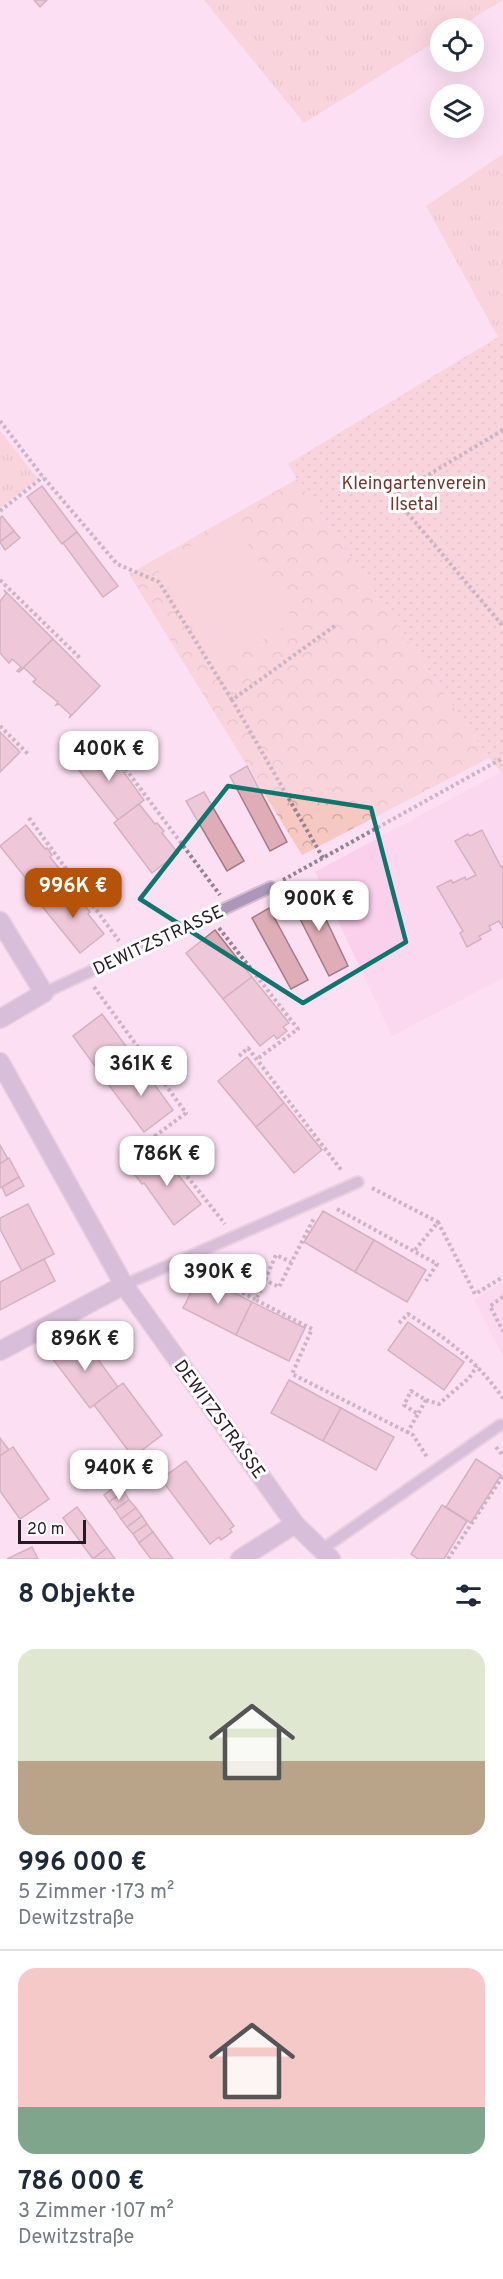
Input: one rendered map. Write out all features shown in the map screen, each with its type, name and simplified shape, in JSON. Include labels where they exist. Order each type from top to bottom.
[{"type":"street","points":[[0,921],[44,993]]},
{"type":"street","name":"DEWITZSTRASSE","points":[[0,1019],[44,993]]},
{"type":"street","name":"DEWITZSTRASSE","points":[[0,1062],[124,1285],[295,1524],[326,1554]]},
{"type":"street","points":[[0,1351],[124,1285]]},
{"type":"street","points":[[240,1559],[295,1524]]},
{"type":"lane","name":"DEWITZSTRASSE","points":[[44,993],[271,886]]},
{"type":"lane","points":[[124,1285],[321,1201],[355,1183]]},
{"type":"lane","name":"DEWITZSTRASSE","points":[[326,1554],[436,1470],[500,1425]]},
{"type":"path","points":[[0,422],[117,564],[159,582],[232,700],[323,858]]},
{"type":"path","points":[[503,430],[393,496],[503,626]]},
{"type":"path","points":[[0,511],[43,477]]},
{"type":"path","points":[[0,580],[80,658]]},
{"type":"path","points":[[232,700],[336,625]]},
{"type":"path","points":[[0,726],[28,754]]},
{"type":"path","points":[[104,740],[229,907]]},
{"type":"path","points":[[271,886],[503,758]]},
{"type":"path","points":[[30,818],[128,954]]},
{"type":"path","points":[[209,916],[298,1029],[257,1059]]},
{"type":"path","points":[[84,975],[186,1113],[155,1136],[235,1236]]},
{"type":"path","points":[[239,1056],[248,1048],[355,1183],[438,1222],[475,1294],[503,1277]]},
{"type":"path","points":[[265,1280],[279,1287],[321,1201],[415,1250],[437,1264],[426,1281]]},
{"type":"path","points":[[415,1250],[438,1222]]},
{"type":"path","points":[[256,1300],[276,1255],[291,1262]]},
{"type":"path","points":[[181,1260],[312,1329],[292,1374],[413,1435],[436,1470]]},
{"type":"path","points":[[503,1297],[490,1306],[503,1331]]},
{"type":"path","points":[[399,1323],[408,1314],[441,1335],[472,1359],[503,1398]]},
{"type":"path","points":[[418,1414],[404,1405],[411,1391],[426,1400],[439,1404],[469,1378],[477,1366]]},
{"type":"path","points":[[407,1433],[426,1400]]},
{"type":"path","points":[[448,1559],[503,1476]]},
{"type":"highlighted area","points":[[228,786],[371,808],[406,942],[303,1003],[140,899]]},
{"type":"shaded area","points":[[501,772],[503,774],[503,978],[392,1036],[315,872]]},
{"type":"shaded area","points":[[503,1282],[503,1356],[474,1300]]},
{"type":"green space","points":[[204,0],[503,0],[473,18],[430,18],[430,45],[304,123]]},
{"type":"green space","points":[[503,154],[503,334],[498,337],[426,206]]},
{"type":"green space","name":"Kleingartenverein Ilsetal","points":[[503,334],[503,774],[489,758],[288,464]]},
{"type":"green space","points":[[0,431],[38,479],[0,508]]},
{"type":"green space","points":[[297,479],[489,758],[302,855],[129,574]]},
{"type":"green space","points":[[234,520],[294,621],[216,668],[156,567]]},
{"type":"building","points":[[34,0],[47,0],[40,7]]},
{"type":"building","points":[[42,486],[77,532],[62,544],[27,497]]},
{"type":"building","points":[[2,516],[14,531],[0,542],[0,518]]},
{"type":"building","points":[[14,531],[20,538],[5,550],[0,542]]},
{"type":"building","points":[[77,532],[118,586],[103,597],[63,543]]},
{"type":"building","points":[[4,590],[53,639],[19,672],[17,671],[21,667],[12,659],[9,663],[0,653],[0,601],[6,594]]},
{"type":"building","points":[[53,639],[100,686],[69,718],[71,715],[59,704],[56,705],[58,702],[33,682],[36,679],[24,668],[20,671]]},
{"type":"building","points":[[0,732],[20,752],[0,772]]},
{"type":"building","points":[[99,744],[118,769],[120,767],[144,800],[118,820],[74,764]]},
{"type":"building","points":[[247,766],[287,842],[270,851],[230,776]]},
{"type":"building","points":[[204,792],[244,861],[227,871],[186,801]]},
{"type":"building","points":[[139,804],[155,824],[157,823],[164,831],[162,833],[178,853],[152,873],[114,823]]},
{"type":"building","points":[[26,825],[45,849],[47,848],[52,855],[50,857],[70,882],[45,902],[0,846]]},
{"type":"building","points":[[482,830],[501,867],[503,866],[503,928],[499,921],[489,926],[491,930],[479,936],[481,939],[467,947],[460,933],[463,931],[437,887],[451,880],[453,883],[476,875],[455,841]]},
{"type":"building","points":[[66,885],[90,912],[88,914],[104,934],[80,953],[41,905]]},
{"type":"building","points":[[311,888],[348,966],[329,976],[290,899]]},
{"type":"building","points":[[269,908],[308,980],[291,989],[252,918]]},
{"type":"building","points":[[215,930],[252,977],[223,999],[186,953]]},
{"type":"building","points":[[252,977],[289,1023],[283,1027],[287,1031],[277,1039],[274,1035],[260,1046],[223,999]]},
{"type":"building","points":[[102,1014],[138,1062],[108,1084],[73,1036]]},
{"type":"building","points":[[247,1057],[284,1103],[256,1127],[218,1081]]},
{"type":"building","points":[[138,1062],[173,1110],[144,1132],[108,1084]]},
{"type":"building","points":[[284,1103],[322,1150],[294,1173],[256,1127]]},
{"type":"building","points":[[0,1145],[8,1159],[0,1164]]},
{"type":"building","points":[[159,1150],[201,1204],[174,1225],[144,1183],[142,1184],[132,1171]]},
{"type":"building","points":[[9,1158],[19,1177],[0,1188],[0,1164]]},
{"type":"building","points":[[19,1177],[24,1186],[6,1196],[2,1187]]},
{"type":"building","points":[[28,1204],[54,1254],[22,1271],[0,1229],[0,1218]]},
{"type":"building","points":[[323,1211],[374,1240],[355,1272],[304,1242]]},
{"type":"building","points":[[374,1240],[426,1270],[407,1302],[355,1272]]},
{"type":"building","points":[[44,1259],[55,1281],[0,1310],[0,1282]]},
{"type":"building","points":[[200,1275],[252,1302],[236,1335],[183,1308]]},
{"type":"building","points":[[252,1302],[305,1328],[289,1361],[236,1335]]},
{"type":"building","points":[[408,1322],[464,1362],[444,1390],[388,1350]]},
{"type":"building","points":[[81,1336],[118,1387],[90,1408],[52,1358]]},
{"type":"building","points":[[289,1380],[341,1408],[323,1441],[271,1413]]},
{"type":"building","points":[[123,1383],[162,1435],[133,1457],[94,1405]]},
{"type":"building","points":[[341,1408],[394,1437],[376,1470],[323,1441]]},
{"type":"building","points":[[0,1438],[9,1450],[0,1456]]},
{"type":"building","points":[[13,1447],[49,1499],[20,1519],[0,1491],[0,1456]]},
{"type":"building","points":[[476,1459],[501,1475],[471,1523],[446,1507]]},
{"type":"building","points":[[186,1461],[234,1526],[230,1529],[232,1532],[221,1540],[219,1537],[210,1544],[161,1479]]},
{"type":"building","points":[[118,1484],[124,1491],[109,1502],[104,1495]]},
{"type":"building","points":[[124,1491],[129,1500],[115,1510],[109,1502]]},
{"type":"building","points":[[129,1500],[136,1508],[121,1519],[115,1510]]},
{"type":"building","points":[[442,1505],[467,1521],[444,1559],[418,1559],[411,1554]]},
{"type":"building","points":[[77,1507],[107,1548],[93,1559],[63,1518]]},
{"type":"building","points":[[136,1508],[142,1516],[127,1527],[121,1519]]},
{"type":"building","points":[[142,1516],[147,1524],[133,1534],[127,1527]]},
{"type":"building","points":[[147,1524],[153,1532],[139,1543],[133,1534]]},
{"type":"building","points":[[153,1532],[173,1559],[151,1559],[139,1543]]},
{"type":"building","points":[[32,1547],[38,1559],[7,1559]]},
{"type":"building","points":[[107,1548],[115,1559],[93,1559]]}]
